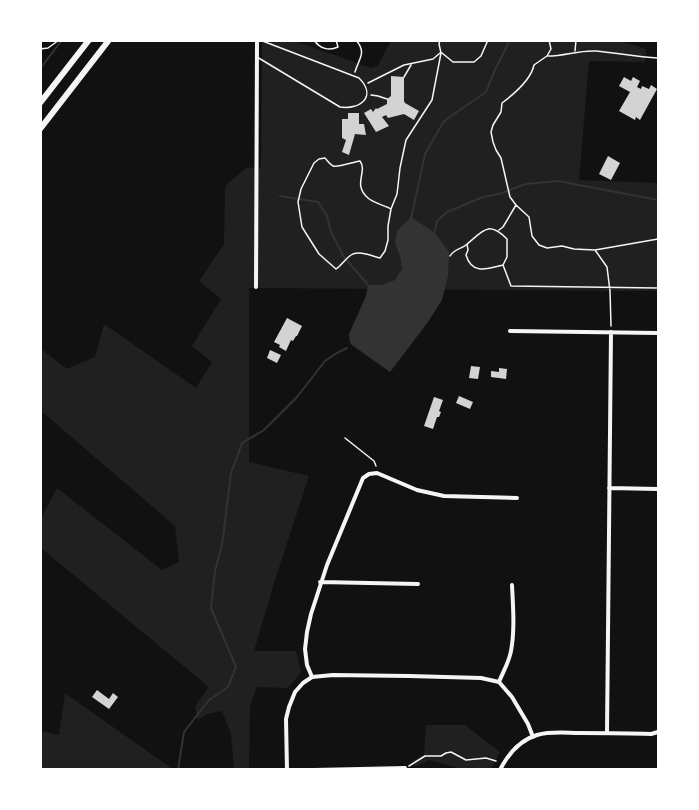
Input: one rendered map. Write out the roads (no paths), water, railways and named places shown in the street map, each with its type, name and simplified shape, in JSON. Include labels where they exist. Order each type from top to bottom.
[{"type":"main road","points":[[40,103],[89,40]]},
{"type":"main road","points":[[40,129],[109,40]]},
{"type":"street","points":[[256,287],[259,40]]},
{"type":"street","points":[[510,331],[658,333]]},
{"type":"street","points":[[607,733],[611,332]]},
{"type":"street","points":[[312,677],[307,665],[305,649],[307,632],[320,582],[363,478],[377,473],[430,494],[444,496],[517,498]]},
{"type":"street","points":[[609,488],[658,489]]},
{"type":"street","points":[[320,582],[418,584]]},
{"type":"street","points":[[499,682],[511,651],[512,585]]},
{"type":"street","points":[[287,770],[286,719],[289,707],[295,692],[312,677],[333,675],[481,678],[499,682],[512,697],[533,736]]},
{"type":"street","points":[[500,770],[517,747],[533,736],[545,733],[651,734],[658,732]]},
{"type":"street","points":[[314,770],[405,768]]},
{"type":"lane","points":[[257,57],[340,107],[358,105],[367,95],[365,84],[359,78],[259,40]]},
{"type":"waterway","points":[[40,69],[62,40]]},
{"type":"waterway","points":[[411,219],[425,154],[444,121],[486,92],[510,40]]},
{"type":"waterway","points":[[434,235],[437,221],[447,212],[483,197],[526,184],[558,181],[658,200]]},
{"type":"waterway","points":[[280,196],[318,202],[327,216],[331,232],[344,257],[369,286]]},
{"type":"waterway","points":[[178,770],[184,732],[209,700],[228,687],[236,667],[211,608],[231,473],[242,443],[264,430],[297,397],[325,361],[347,348]]}]
